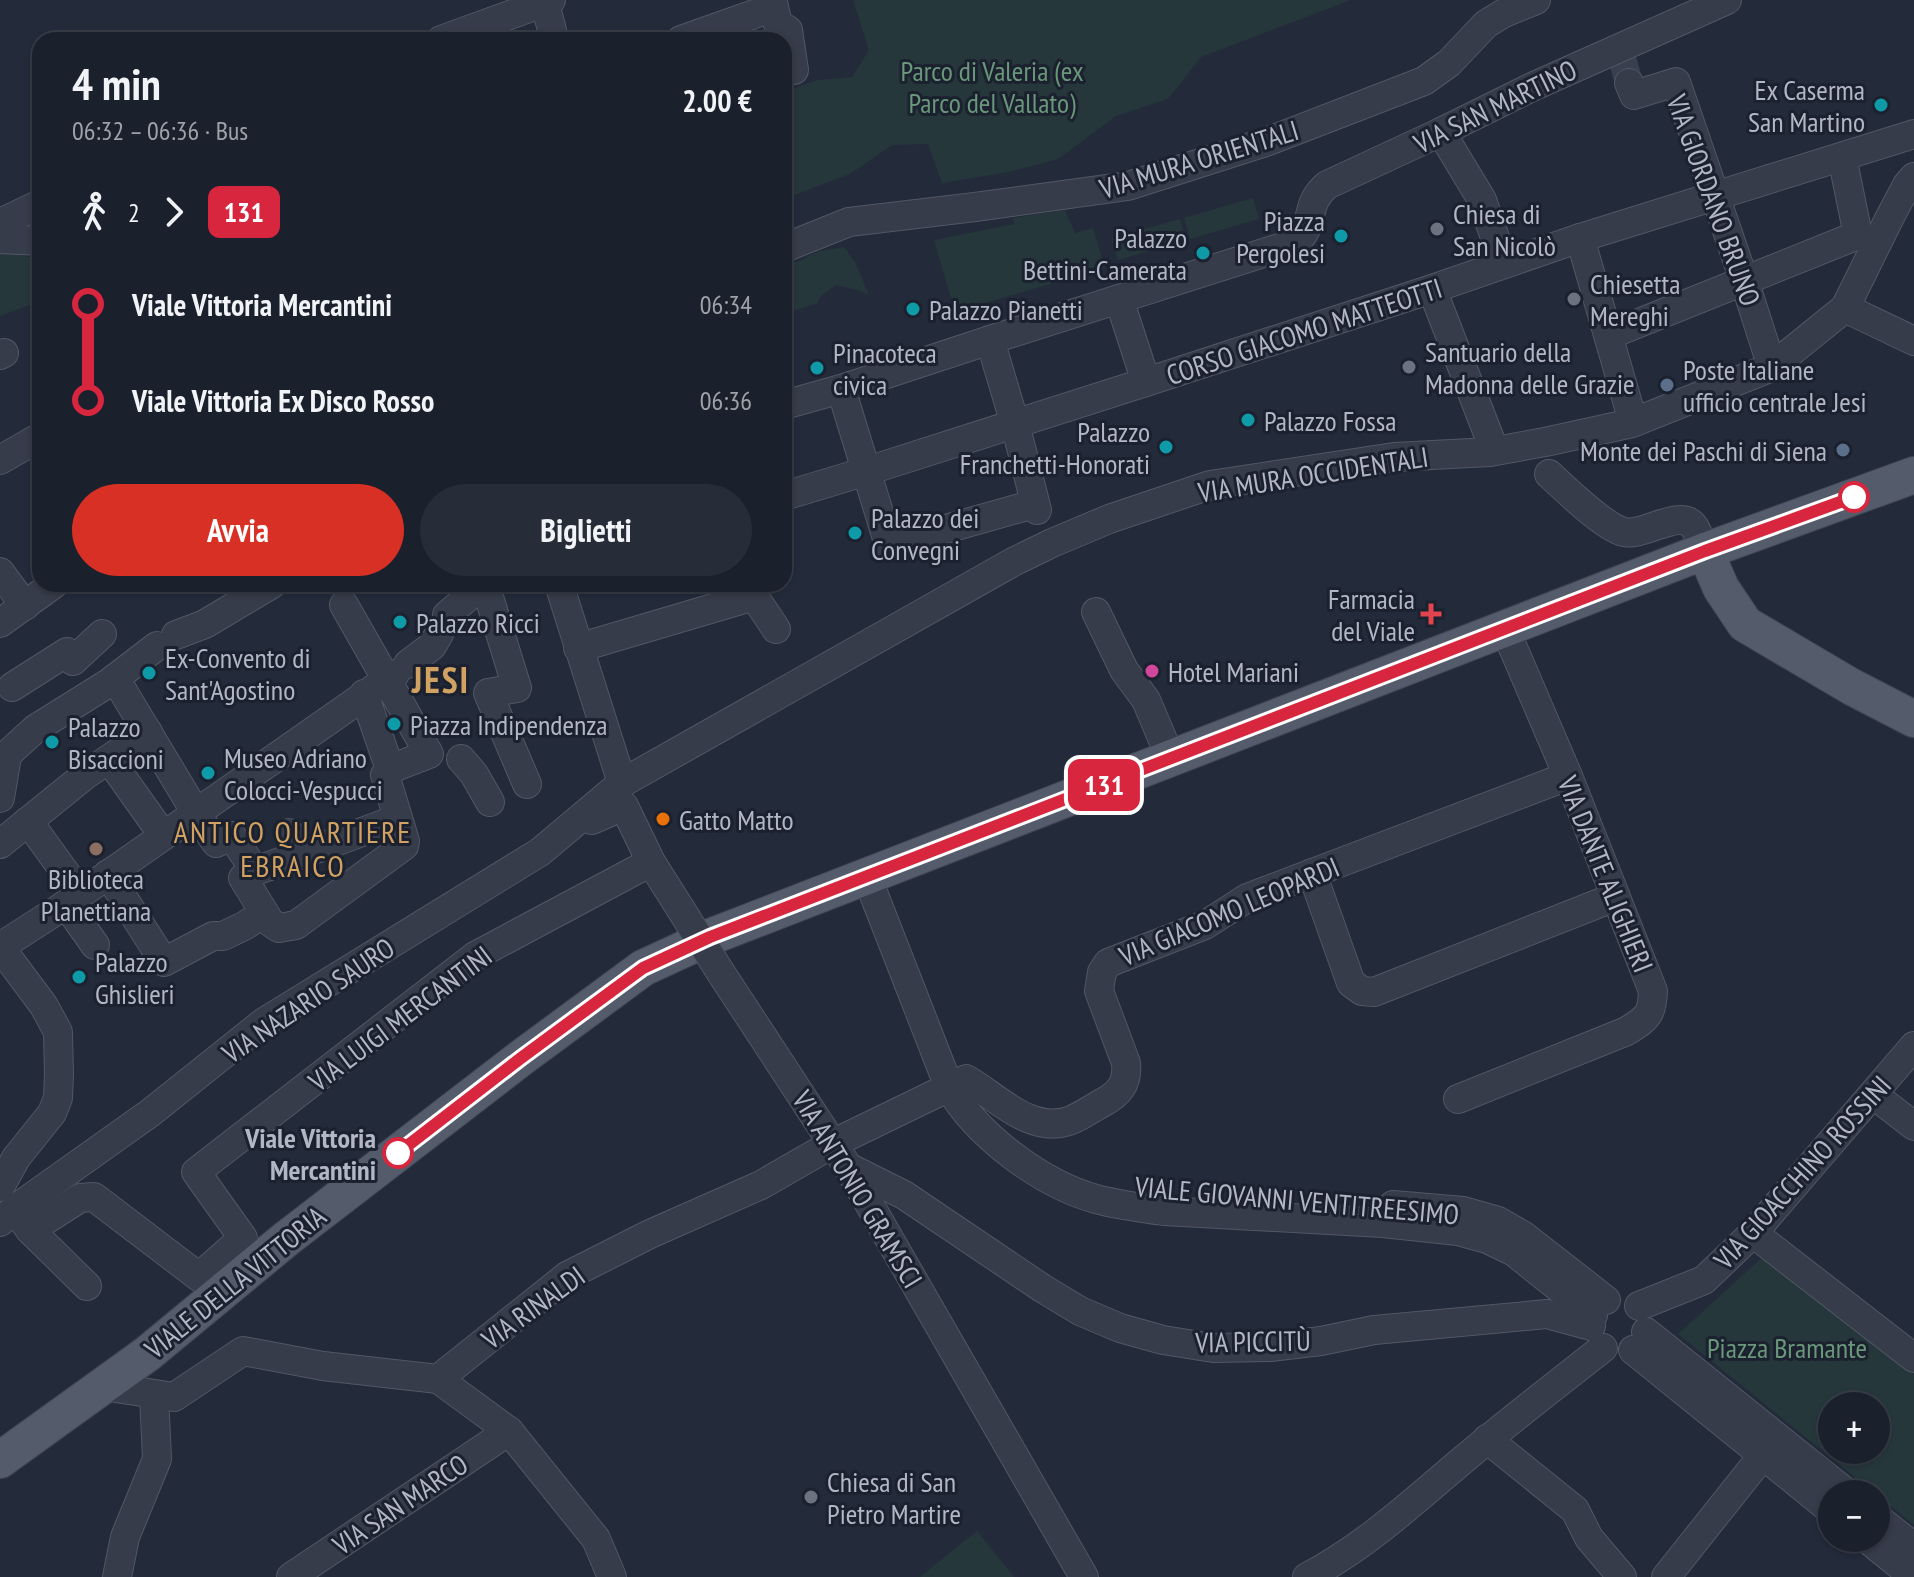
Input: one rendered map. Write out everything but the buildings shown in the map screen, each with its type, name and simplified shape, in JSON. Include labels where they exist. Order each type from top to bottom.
[{"type":"main road","name":"VIALE DELLA VITTORIA","points":[[0,1460],[147,1354],[299,1229],[643,968],[710,937],[1705,551],[1914,475]]},
{"type":"main road","points":[[1705,551],[1721,588],[1745,624],[1852,687],[1914,719]]},
{"type":"street","name":"VIA MURA ORIENTALI","points":[[792,245],[849,222],[1128,186],[1266,142],[1424,81],[1449,63],[1486,24],[1536,0]]},
{"type":"street","name":"VIA SAN MARTINO","points":[[1119,299],[1295,243],[1307,227],[1312,202],[1327,185],[1532,87],[1623,63],[1727,0]]},
{"type":"street","points":[[463,32],[546,1],[552,32]]},
{"type":"street","points":[[702,32],[770,6],[778,24],[788,32]]},
{"type":"street","points":[[792,57],[794,70]]},
{"type":"street","name":"VIA GIORDANO BRUNO","points":[[1623,63],[1634,95],[1676,82],[1772,367]]},
{"type":"street","points":[[1441,132],[1482,200],[1504,264]]},
{"type":"street","name":"CORSO GIACOMO MATTEOTTI","points":[[792,494],[1146,382],[1580,238],[1914,134]]},
{"type":"street","points":[[1609,335],[1858,235],[1842,157]]},
{"type":"street","name":"VIA MURA OCCIDENTALI","points":[[623,794],[1013,562],[1109,519],[1210,485],[1394,457],[1490,452],[1632,423],[1772,367],[1845,308],[1912,185]]},
{"type":"street","points":[[0,223],[32,208]]},
{"type":"street","points":[[1580,238],[1630,411]]},
{"type":"street","points":[[0,239],[32,241]]},
{"type":"street","points":[[1432,289],[1490,439],[1490,452]]},
{"type":"street","points":[[792,403],[1119,299],[1146,382]]},
{"type":"street","points":[[1845,308],[1914,341]]},
{"type":"street","points":[[841,389],[889,545],[1036,507],[990,340]]},
{"type":"street","points":[[0,460],[32,442]]},
{"type":"street","points":[[1549,474],[1579,502],[1621,532],[1638,532],[1674,520],[1690,522],[1705,551]]},
{"type":"street","points":[[0,572],[25,606]]},
{"type":"street","points":[[0,623],[43,592]]},
{"type":"street","points":[[0,798],[4,758],[35,729],[110,681],[166,640],[205,624],[259,592]]},
{"type":"street","points":[[87,1286],[11,1212],[16,1158],[52,1113],[58,1098],[58,1032],[3,945],[432,646],[443,624],[476,592]]},
{"type":"street","points":[[487,592],[517,688],[488,693],[527,784]]},
{"type":"street","name":"VIA ANTONIO GRAMSCI","points":[[561,592],[623,794],[651,862],[841,1155],[1084,1577]]},
{"type":"street","points":[[578,648],[746,592]]},
{"type":"street","points":[[753,592],[776,629]]},
{"type":"street","points":[[345,608],[382,683],[443,755],[474,774],[490,802]]},
{"type":"street","points":[[1096,612],[1124,670],[1146,700],[1171,759]]},
{"type":"street","name":"VIA DANTE ALIGHIERI","points":[[1458,1099],[1627,1031],[1645,1020],[1652,1009],[1653,991],[1568,776],[1505,629]]},
{"type":"street","points":[[12,687],[70,656],[102,634]]},
{"type":"street","points":[[110,681],[148,732],[216,843],[232,836],[255,871]]},
{"type":"street","points":[[382,683],[388,772],[404,846],[296,925],[279,928],[270,922],[243,878],[295,844],[397,819]]},
{"type":"street","points":[[0,844],[148,732]]},
{"type":"street","points":[[388,772],[443,755]]},
{"type":"street","points":[[109,759],[163,835]]},
{"type":"street","name":"VIA GIACOMO LEOPARDI","points":[[958,1083],[1014,1112],[1046,1123],[1071,1121],[1115,1096],[1127,1074],[1126,1063],[1099,991],[1102,972],[1108,963],[1205,925],[1247,898],[1568,776]]},
{"type":"street","name":"VIA NAZARIO SAURO","points":[[11,1212],[150,1113],[264,1022],[540,852],[568,828],[623,794]]},
{"type":"street","points":[[28,821],[73,898],[95,945]]},
{"type":"street","name":"VIA LUIGI MERCANTINI","points":[[11,1212],[94,1197],[199,1277],[243,1238],[196,1172],[475,956],[651,862]]},
{"type":"street","points":[[1312,873],[1351,983],[1362,991],[1374,992],[1615,897]]},
{"type":"street","points":[[108,874],[164,962],[213,936],[223,936],[244,926],[264,913]]},
{"type":"street","name":"VIALE GIOVANNI VENTITREESIMO","points":[[867,877],[958,1083],[957,1101],[993,1140],[1058,1185],[1132,1207],[1383,1223],[1458,1231],[1487,1239],[1514,1252],[1598,1322],[1624,1298],[1639,1329],[1770,1446],[1818,1496]]},
{"type":"street","name":"VIA GIOACCHINO ROSSINI","points":[[1639,1329],[1704,1280],[1753,1233],[1914,1046]]},
{"type":"street","name":"VIA RINALDI","points":[[438,1379],[567,1276],[650,1234],[761,1185],[841,1155],[958,1083]]},
{"type":"street","points":[[1874,1095],[1914,1126]]},
{"type":"street","name":"VIA PICCITÙ","points":[[841,1155],[1080,1311],[1120,1328],[1163,1340],[1213,1348],[1270,1347],[1374,1330],[1547,1314],[1598,1322]]},
{"type":"street","points":[[876,1215],[886,1198],[893,1194],[904,1195]]},
{"type":"street","points":[[1753,1233],[1914,1358]]},
{"type":"street","points":[[1324,1573],[1487,1439],[1598,1322],[1618,1353],[1639,1329]]},
{"type":"street","points":[[103,1386],[174,1397],[243,1351],[323,1366],[438,1379],[509,1431],[596,1539],[612,1577]]},
{"type":"street","points":[[117,1577],[125,1537],[157,1459],[154,1395]]},
{"type":"street","name":"VIA SAN MARCO","points":[[291,1577],[509,1431]]},
{"type":"street","points":[[1487,1439],[1575,1510],[1589,1538],[1622,1577]]},
{"type":"street","points":[[1666,1577],[1770,1446]]},
{"type":"street","name":"VIALE GIOVANNI VENTITREESIMO","points":[[1770,1446],[1825,1480]]},
{"type":"street","points":[[1890,1528],[1914,1547]]},
{"type":"street","points":[[1883,1552],[1914,1577]]},
{"type":"green space","name":"Parco di Valeria (ex Parco del Vallato)","points":[[853,0],[1351,0],[1201,57],[1168,99],[1116,116],[1058,159],[1009,172],[942,183],[928,144],[892,145],[850,174],[792,196],[792,89],[817,80],[852,77],[869,50]]},
{"type":"green space","points":[[1253,198],[1259,219],[1190,239],[1184,218]]},
{"type":"green space","points":[[1065,210],[1075,233],[1093,228],[1105,268],[955,312],[934,240],[1014,224],[1013,218]]},
{"type":"green space","points":[[1180,219],[1186,240],[1118,260],[1111,238]]},
{"type":"green space","points":[[844,247],[855,262],[869,295],[836,285],[817,303],[792,309],[792,262],[818,252]]},
{"type":"green space","points":[[9,252],[32,258],[32,304],[0,316],[0,254]]},
{"type":"green space","name":"Piazza Bramante","points":[[1766,1254],[1914,1374],[1914,1525],[1890,1506],[1890,1480],[1858,1480],[1839,1464],[1890,1464],[1890,1392],[1818,1392],[1818,1447],[1678,1334]]},
{"type":"green space","points":[[977,1531],[1014,1577],[920,1577]]},
{"type":"tunnel","points":[[1622,58],[1629,83]]},
{"type":"bus line","name":"131","points":[[398,1153],[643,968],[675,952],[1705,551],[1854,497]]},
{"type":"place","name":"Ex Caserma San Martino","points":[[1881,105]]},
{"type":"place","name":"Chiesa di San Nicolò","points":[[1437,229]]},
{"type":"place","name":"Piazza Pergolesi","points":[[1341,236]]},
{"type":"place","name":"Palazzo Bettini-Camerata","points":[[1203,253]]},
{"type":"place","name":"Chiesetta Mereghi","points":[[1574,299]]},
{"type":"place","name":"Palazzo Pianetti","points":[[913,309]]},
{"type":"place","name":"Santuario della Madonna delle Grazie","points":[[1409,367]]},
{"type":"place","name":"Pinacoteca civica","points":[[817,368]]},
{"type":"place","name":"Poste Italiane ufficio centrale Jesi","points":[[1667,385]]},
{"type":"place","name":"Palazzo Fossa","points":[[1248,420]]},
{"type":"place","name":"Palazzo Franchetti-Honorati","points":[[1166,447]]},
{"type":"place","name":"Monte dei Paschi di Siena","points":[[1843,450]]},
{"type":"place","name":"Palazzo dei Convegni","points":[[855,533]]},
{"type":"place","name":"Farmacia del Viale","points":[[1431,614]]},
{"type":"place","name":"Palazzo Ricci","points":[[400,622]]},
{"type":"place","name":"Hotel Mariani","points":[[1152,671]]},
{"type":"place","name":"Ex-Convento di Sant'Agostino","points":[[149,673]]},
{"type":"place","name":"Piazza Indipendenza","points":[[394,724]]},
{"type":"place","name":"Palazzo Bisaccioni","points":[[52,742]]},
{"type":"place","name":"Museo Adriano Colocci-Vespucci","points":[[208,773]]},
{"type":"place","name":"Gatto Matto","points":[[663,819]]},
{"type":"place","name":"Biblioteca Planettiana","points":[[96,849]]},
{"type":"place","name":"Palazzo Ghislieri","points":[[79,977]]},
{"type":"place","name":"Viale Vittoria Mercantini","points":[[398,1153]]},
{"type":"place","name":"Chiesa di San Pietro Martire","points":[[811,1497]]},
{"type":"district","name":"JESI","points":[[441,679]]},
{"type":"district","name":"ANTICO QUARTIERE EBRAICO","points":[[293,848]]}]
